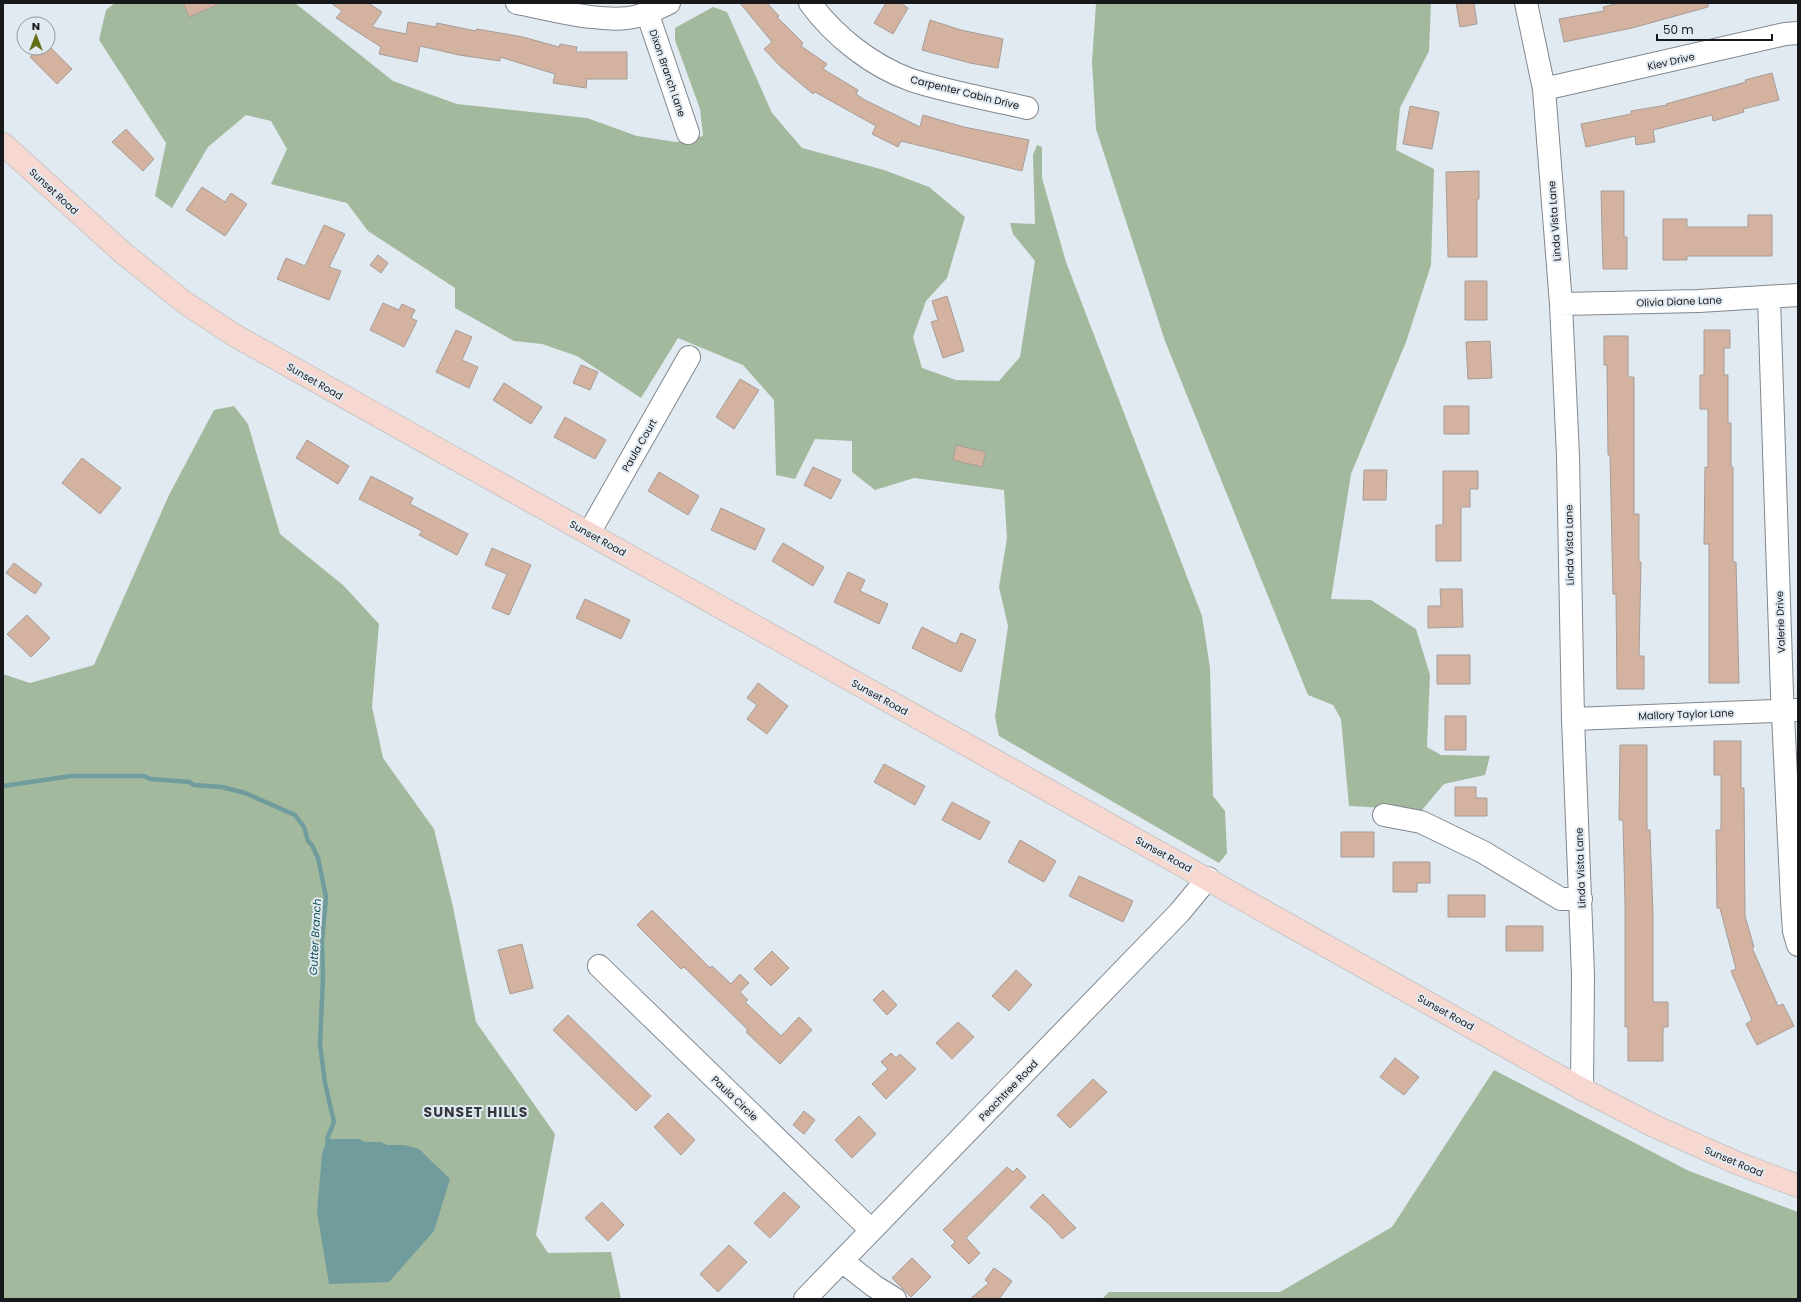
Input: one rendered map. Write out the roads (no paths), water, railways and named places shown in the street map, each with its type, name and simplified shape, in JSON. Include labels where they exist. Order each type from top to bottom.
[{"type":"main road","name":"Sunset Road","points":[[3,144],[123,253],[190,306],[234,335],[328,389],[1208,878],[1582,1089],[1654,1126],[1737,1163],[1798,1186]]},
{"type":"street","points":[[517,3],[585,16],[617,19],[638,16],[669,3]]},
{"type":"street","name":"Carpenter Cabin Drive","points":[[810,3],[819,16],[849,45],[881,65],[905,77],[1027,108]]},
{"type":"street","name":"Linda Vista Lane","points":[[1526,3],[1544,89],[1561,304],[1568,456],[1573,719],[1584,1003],[1582,1089]]},
{"type":"street","name":"Dixon Branch Lane","points":[[648,12],[688,133]]},
{"type":"street","name":"Kiev Drive","points":[[1544,89],[1778,36],[1798,33]]},
{"type":"street","name":"Olivia Diane Lane","points":[[1561,304],[1769,298],[1798,295]]},
{"type":"street","name":"Valerie Drive","points":[[1769,298],[1790,710],[1792,901],[1794,931],[1798,945]]},
{"type":"street","name":"Paula Court","points":[[589,533],[689,357]]},
{"type":"street","name":"Mallory Taylor Lane","points":[[1573,719],[1790,710]]},
{"type":"street","points":[[1384,814],[1421,822],[1484,852],[1561,899],[1581,899]]},
{"type":"street","name":"Peachtree Road","points":[[805,1299],[1178,913],[1208,878]]},
{"type":"street","name":"Paula Circle","points":[[599,966],[871,1230]]},
{"type":"street","points":[[842,1261],[874,1286],[895,1299]]},
{"type":"waterway","name":"Gutter Branch","points":[[3,786],[71,776],[144,776],[150,779],[189,782],[194,785],[222,787],[245,793],[295,815],[304,827],[308,841],[312,845],[318,858],[326,897],[322,941],[323,977],[320,1044],[325,1083],[334,1122],[327,1139],[330,1144]]},
{"type":"district","name":"SUNSET HILLS","points":[[476,1112]]}]
